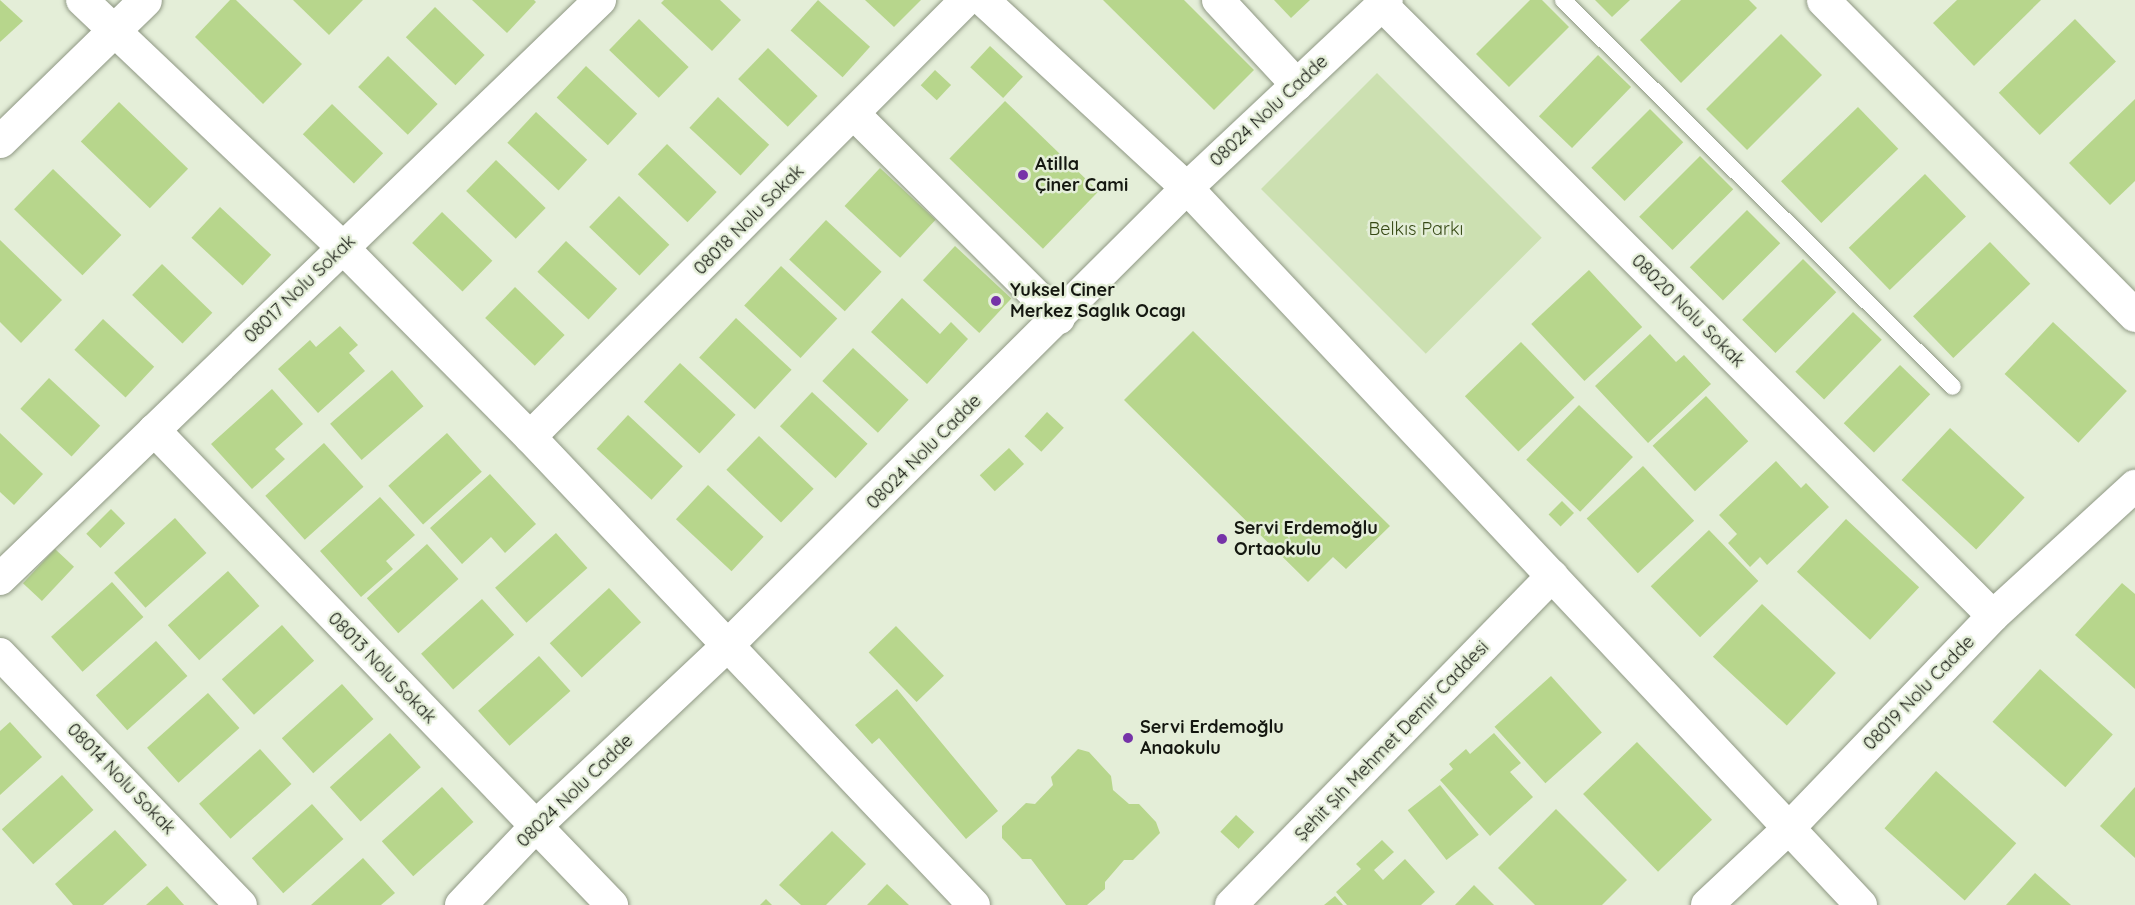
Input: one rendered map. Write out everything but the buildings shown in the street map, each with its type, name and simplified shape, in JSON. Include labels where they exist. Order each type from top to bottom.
[{"type":"street","points":[[82,0],[112,32],[343,248],[530,437],[726,647],[974,905]]},
{"type":"street","points":[[0,141],[145,0]]},
{"type":"street","name":"08017 Nolu Sokak","points":[[0,579],[600,0]]},
{"type":"street","name":"08018 Nolu Sokak","points":[[530,437],[855,115],[966,0]]},
{"type":"street","points":[[983,0],[1187,188],[1861,905]]},
{"type":"street","points":[[1218,0],[1297,85]]},
{"type":"street","points":[[1822,0],[2135,315]]},
{"type":"street","name":"08024 Nolu Cadde","points":[[461,905],[535,827],[726,647],[1059,318],[1187,188],[1384,3]]},
{"type":"street","name":"08020 Nolu Sokak","points":[[1384,3],[1993,616]]},
{"type":"street","points":[[855,115],[1059,318]]},
{"type":"street","name":"08013 Nolu Sokak","points":[[154,430],[612,905]]},
{"type":"street","name":"08019 Nolu Cadde","points":[[1707,905],[1789,828],[1993,616],[2135,486]]},
{"type":"street","name":"Şehit Şıh Mehmet Demir Caddesi","points":[[1231,905],[1552,576]]},
{"type":"street","name":"08014 Nolu Sokak","points":[[0,654],[241,905]]},
{"type":"lane","points":[[1563,0],[1953,387]]},
{"type":"green space","name":"Belkıs Parkı","points":[[1377,73],[1542,238],[1426,354],[1261,189]]},
{"type":"place","name":"Atilla Çiner Cami","points":[[1023,175]]},
{"type":"place","name":"Yuksel Ciner Merkez Saglık Ocagı","points":[[996,301]]},
{"type":"place","name":"Servi Erdemoğlu Ortaokulu","points":[[1222,539]]},
{"type":"place","name":"Servi Erdemoğlu Anaokulu","points":[[1128,738]]}]
